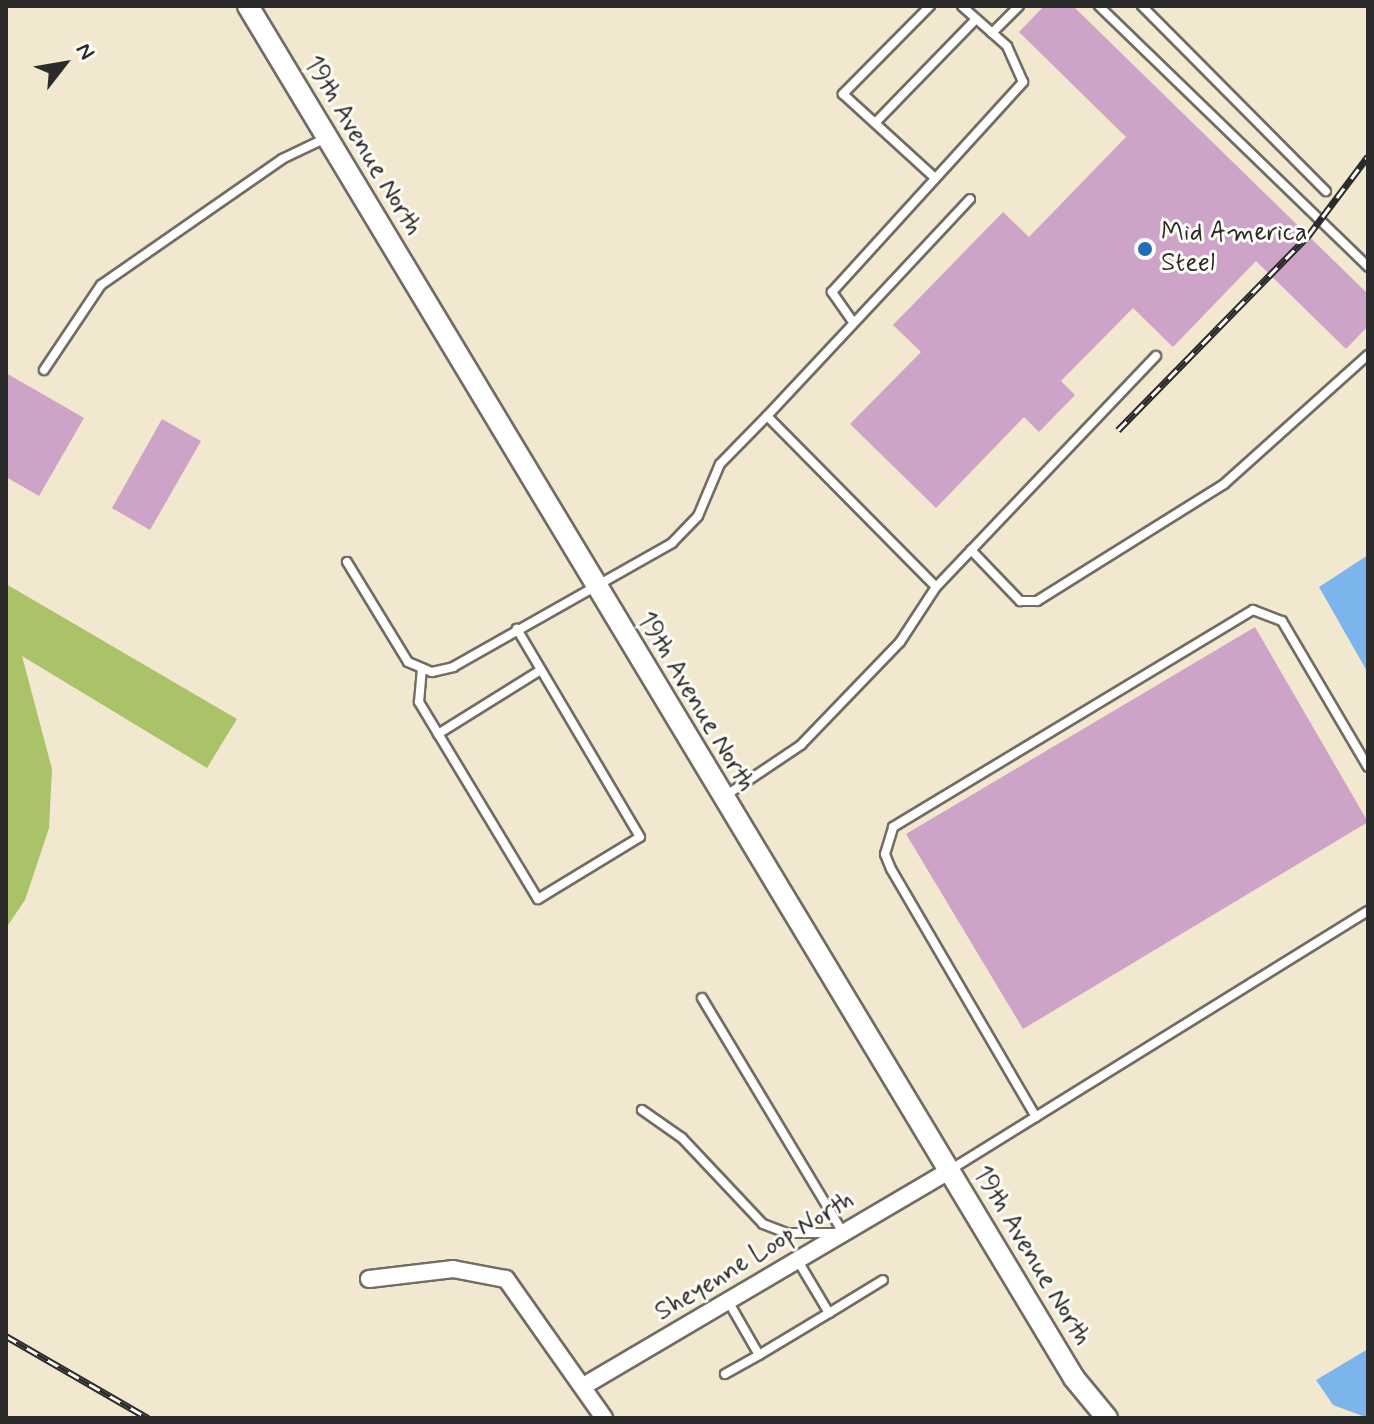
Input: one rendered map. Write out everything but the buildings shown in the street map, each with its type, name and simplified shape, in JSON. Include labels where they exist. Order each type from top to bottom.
[{"type":"street","name":"19th Avenue North","points":[[248,6],[596,589],[1074,1378],[1107,1418]]},
{"type":"street","name":"Sheyenne Loop North","points":[[587,1384],[949,1171]]},
{"type":"street","points":[[369,1279],[453,1269],[506,1279],[587,1384],[604,1418]]},
{"type":"lane","points":[[930,6],[843,94],[935,178]]},
{"type":"lane","points":[[853,322],[832,292],[1023,82],[1007,46],[962,6]]},
{"type":"lane","points":[[992,33],[1019,6]]},
{"type":"lane","points":[[1099,6],[1368,267]]},
{"type":"lane","points":[[1142,6],[1326,191]]},
{"type":"lane","points":[[875,123],[976,19]]},
{"type":"lane","points":[[44,370],[101,285],[282,159],[327,138]]},
{"type":"lane","points":[[347,562],[408,662],[422,668],[453,667],[517,629],[596,589],[686,531],[720,464],[970,199]]},
{"type":"lane","points":[[971,550],[1020,601],[1037,601],[1224,484],[1368,355]]},
{"type":"lane","points":[[722,797],[801,745],[900,642],[936,587],[1156,356]]},
{"type":"lane","points":[[767,416],[936,587]]},
{"type":"lane","points":[[1036,1117],[891,869],[885,854],[893,827],[1253,610],[1282,621],[1368,767]]},
{"type":"lane","points":[[422,668],[419,702],[538,899],[640,837],[517,629]]},
{"type":"lane","points":[[438,734],[541,670]]},
{"type":"lane","points":[[949,1171],[1368,911]]},
{"type":"lane","points":[[702,998],[843,1233]]},
{"type":"lane","points":[[642,1110],[682,1138],[763,1224],[787,1233],[843,1233]]},
{"type":"lane","points":[[798,1260],[829,1313]]},
{"type":"lane","points":[[725,1374],[883,1280]]},
{"type":"lane","points":[[728,1301],[759,1355]]},
{"type":"green space","points":[[6,584],[237,719],[207,768],[22,656],[52,769],[49,828],[25,900],[6,928]]},
{"type":"water","points":[[1368,555],[1368,673],[1319,587]]},
{"type":"water","points":[[1368,1349],[1368,1418],[1333,1405],[1316,1380]]},
{"type":"railway","points":[[1118,430],[1308,236],[1368,156]]},
{"type":"railway","points":[[6,1336],[148,1418]]},
{"type":"place","name":"Mid America Steel","points":[[1145,249]]}]
